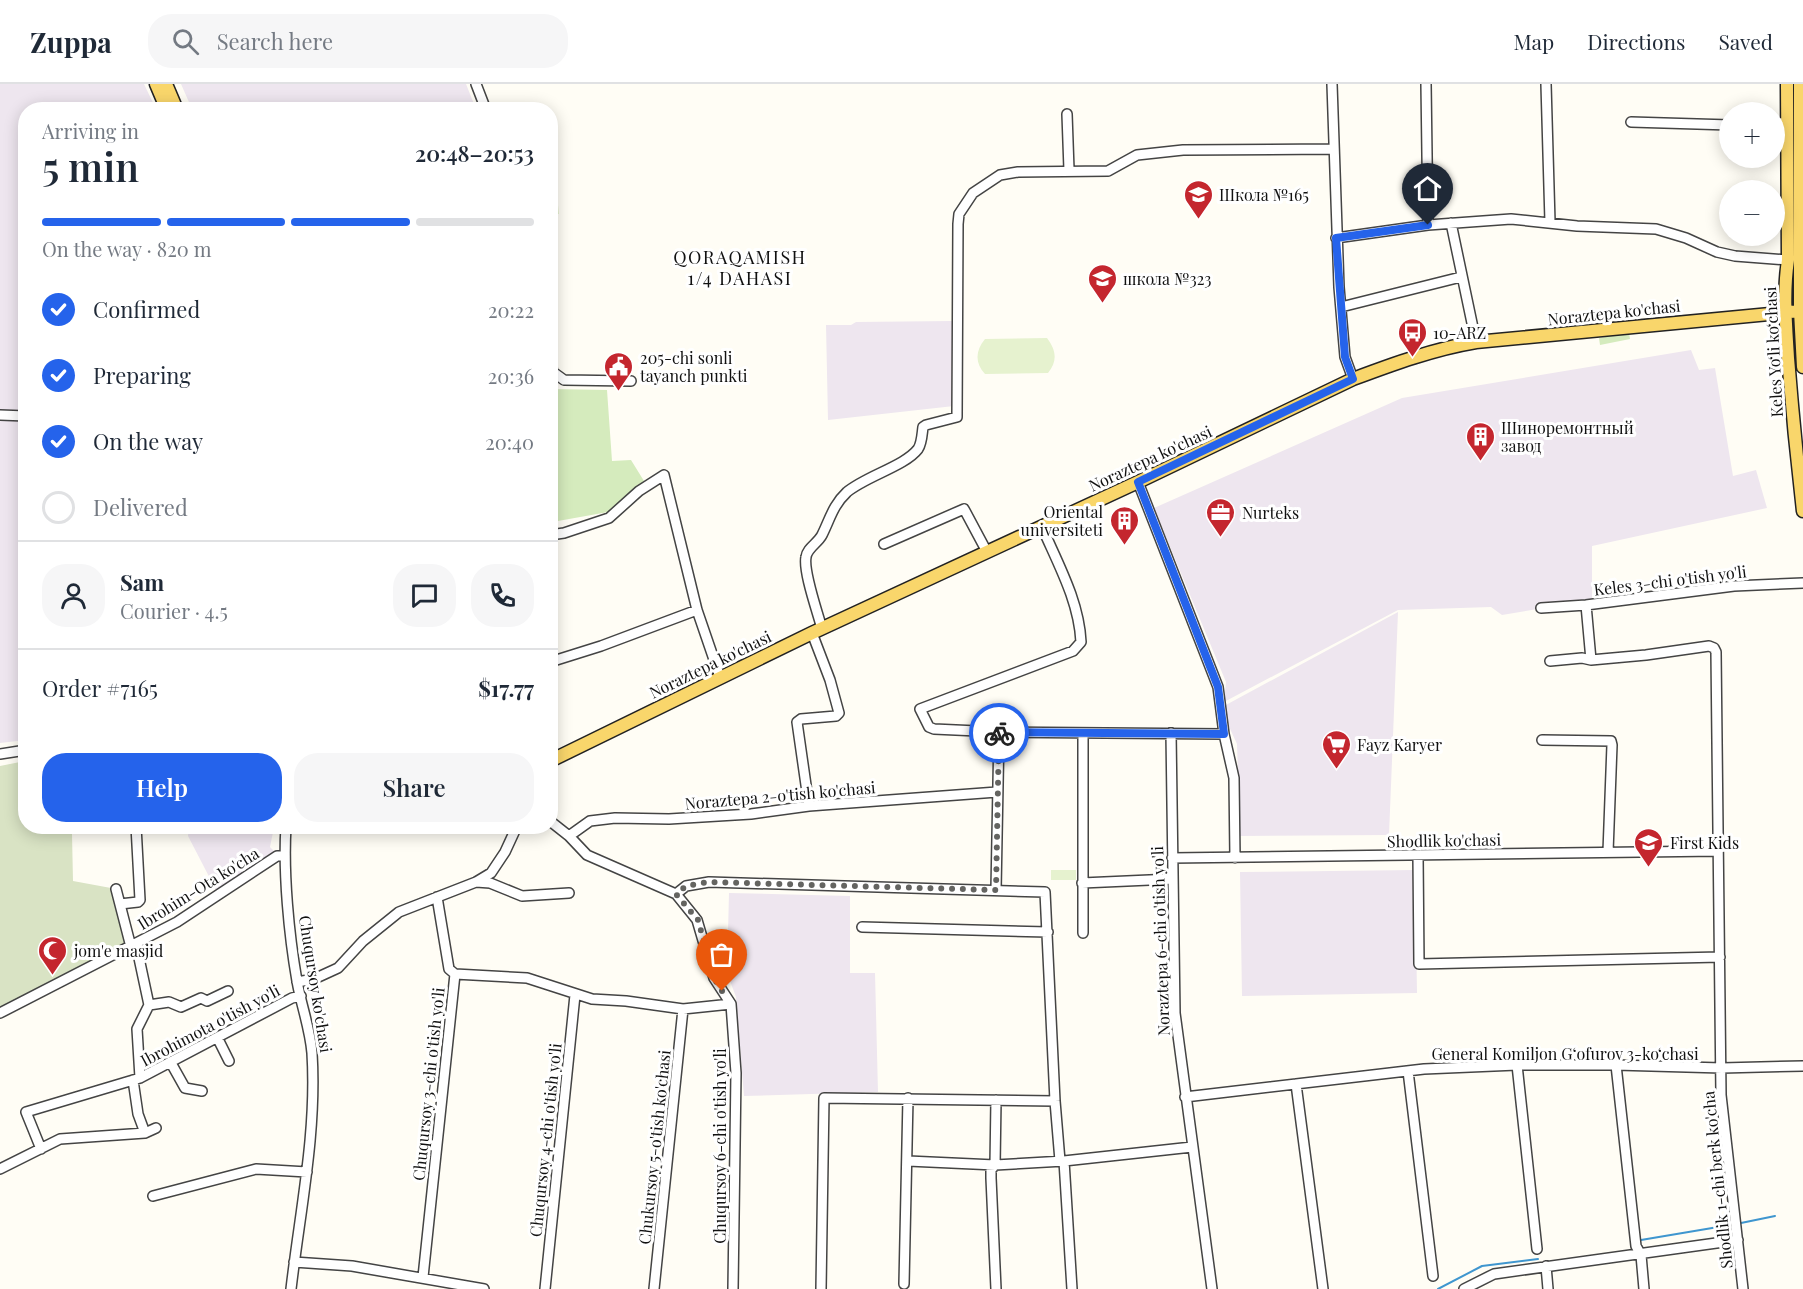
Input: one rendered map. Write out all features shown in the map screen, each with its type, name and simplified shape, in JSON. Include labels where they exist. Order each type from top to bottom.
[{"type":"main road","points":[[156,84],[164,102]]},
{"type":"main road","points":[[166,84],[174,102]]},
{"type":"main road","name":"Keles Yoʻli koʻchasi","points":[[1788,84],[1788,260],[1784,312],[1803,511]]},
{"type":"main road","name":"Keles Yoʻli koʻchasi","points":[[1800,84],[1800,312],[1803,367]]},
{"type":"main road","name":"Noraztepa ko'chasi","points":[[558,757],[720,677],[1353,379],[1435,350],[1476,342],[1800,312]]},
{"type":"street","points":[[476,84],[483,102]]},
{"type":"street","points":[[1332,84],[1336,238],[1345,357],[1353,379]]},
{"type":"street","points":[[1426,84],[1428,225]]},
{"type":"street","points":[[1546,84],[1550,222]]},
{"type":"street","points":[[1067,114],[1069,170]]},
{"type":"street","points":[[1631,122],[1719,125]]},
{"type":"street","points":[[809,806],[797,722],[801,719],[837,716],[838,712],[817,631],[806,556],[822,535],[831,511],[848,491],[872,475],[912,454],[918,448],[923,427],[957,417],[959,214],[973,193],[1000,175],[1069,170],[1108,171],[1137,155],[1184,150],[1333,149]]},
{"type":"street","points":[[1336,238],[1428,225],[1511,219],[1577,226],[1656,229],[1726,254],[1788,260]]},
{"type":"street","points":[[1451,223],[1476,342]]},
{"type":"street","points":[[1341,307],[1461,277]]},
{"type":"street","points":[[558,375],[564,380],[631,381]]},
{"type":"street","points":[[0,415],[18,416]]},
{"type":"street","points":[[558,533],[609,518],[639,490],[664,475],[696,610],[720,677]]},
{"type":"street","points":[[1138,482],[1218,687],[1224,734],[1234,778],[1235,858]]},
{"type":"street","points":[[884,544],[964,509],[987,552]]},
{"type":"street","points":[[1042,527],[1076,606],[1081,642],[1073,651],[920,708],[931,729],[999,732],[1224,734]]},
{"type":"street","name":"Keles 3-chi o'tish yo'li","points":[[1540,608],[1586,605],[1734,586],[1803,583]]},
{"type":"street","points":[[1550,661],[1582,658],[1591,660],[1586,605]]},
{"type":"street","points":[[558,660],[602,646],[696,610]]},
{"type":"street","name":"Shodlik 1-chi berk ko'cha","points":[[1591,660],[1709,646],[1716,652],[1721,1095],[1743,1289]]},
{"type":"street","points":[[996,890],[999,732]]},
{"type":"street","name":"Noraztepa 6-chi o'tish yo'li","points":[[1171,732],[1175,1012],[1212,1289]]},
{"type":"street","points":[[1083,733],[1083,933]]},
{"type":"street","points":[[1542,740],[1611,741],[1608,852]]},
{"type":"street","points":[[0,754],[18,751]]},
{"type":"street","name":"Noraztepa 2-o'tish ko'chasi","points":[[569,836],[590,821],[615,818],[694,818],[751,814],[809,806],[997,792]]},
{"type":"street","points":[[455,975],[528,978],[592,999],[645,1003],[683,1009],[731,1004],[714,978],[698,920],[676,894],[587,855],[558,827]]},
{"type":"street","points":[[120,904],[140,900],[136,834]]},
{"type":"street","name":"Chuqursoy ko'chasi","points":[[286,834],[285,856],[297,982],[310,1040],[313,1067],[307,1172],[291,1289]]},
{"type":"street","points":[[297,982],[314,979],[338,968],[363,941],[399,912],[476,882],[491,873],[513,834]]},
{"type":"street","name":"Shodlik ko'chasi","points":[[1172,858],[1718,851]]},
{"type":"street","name":"Ibrohim-Ota ko'cha","points":[[0,1013],[177,922],[277,856],[285,856]]},
{"type":"street","points":[[1418,856],[1419,964],[1720,957]]},
{"type":"street","points":[[1082,883],[1173,879]]},
{"type":"street","points":[[476,882],[490,883],[522,896],[569,894]]},
{"type":"street","points":[[676,894],[686,886],[708,882],[1046,892],[1055,1101],[1072,1289]]},
{"type":"street","points":[[116,889],[149,1005],[136,1029],[136,1079]]},
{"type":"street","name":"Chuqursoy 3-chi o'tish yo'li","points":[[423,1277],[455,975],[449,969],[437,897]]},
{"type":"street","points":[[862,927],[1048,932]]},
{"type":"street","points":[[149,1005],[169,1002],[181,1007],[201,998],[207,1001],[228,991]]},
{"type":"street","name":"Chuqursoy 4-chi o'tish yo'li","points":[[545,1289],[575,995]]},
{"type":"street","name":"Ibrohimota o'tish yo'li","points":[[40,1149],[26,1112],[136,1079],[218,1039],[292,998],[301,996]]},
{"type":"street","name":"Chuqursoy 6-chi o'tish yo'li","points":[[731,1004],[736,1073],[733,1289]]},
{"type":"street","name":"Chukursoy 5-o'tish ko'chasi","points":[[654,1289],[683,1009]]},
{"type":"street","points":[[218,1039],[229,1061]]},
{"type":"street","points":[[171,1062],[185,1088],[202,1091]]},
{"type":"street","points":[[1517,1065],[1537,1249]]},
{"type":"street","name":"General Komiljon Gʻofurov 3-koʻchasi","points":[[1185,1097],[1407,1071],[1517,1065],[1722,1068],[1803,1066]]},
{"type":"street","points":[[1616,1065],[1636,1246],[1641,1255],[1644,1289]]},
{"type":"street","points":[[1407,1071],[1433,1276]]},
{"type":"street","name":"Ibrohimota o'tish yo'li","points":[[136,1079],[138,1114],[145,1133]]},
{"type":"street","points":[[1296,1084],[1323,1289]]},
{"type":"street","points":[[821,1289],[824,1098],[1055,1101]]},
{"type":"street","points":[[904,1284],[908,1098]]},
{"type":"street","points":[[996,1100],[995,1165],[991,1170],[996,1289]]},
{"type":"street","points":[[0,1169],[60,1139],[145,1133],[156,1128]]},
{"type":"street","points":[[908,1161],[995,1165],[1062,1161],[1192,1147]]},
{"type":"street","points":[[153,1196],[256,1169],[307,1172]]},
{"type":"street","points":[[1464,1289],[1494,1274],[1738,1240]]},
{"type":"street","points":[[294,1262],[352,1266],[484,1289]]},
{"type":"street","points":[[1546,1266],[1548,1289]]},
{"type":"shaded area","points":[[0,84],[144,84],[153,102],[18,102],[18,741],[0,743]]},
{"type":"shaded area","points":[[181,84],[466,84],[473,102],[189,102]]},
{"type":"shaded area","points":[[952,321],[954,406],[828,420],[826,325],[851,325],[856,322]]},
{"type":"shaded area","points":[[1691,350],[1699,370],[1715,368],[1733,476],[1756,470],[1767,508],[1592,546],[1592,600],[1502,615],[1491,607],[1398,610],[1224,702],[1226,682],[1154,508],[1402,398]]},
{"type":"shaded area","points":[[1398,612],[1389,835],[1240,836],[1237,744],[1226,720],[1224,706]]},
{"type":"shaded area","points":[[188,834],[273,834],[270,847],[275,852],[216,890]]},
{"type":"shaded area","points":[[1415,870],[1417,993],[1242,996],[1240,872]]},
{"type":"shaded area","points":[[729,893],[850,896],[850,973],[875,973],[878,1092],[744,1096],[736,997],[727,973]]},
{"type":"green space","points":[[1629,333],[1630,339],[1600,345],[1599,338]]},
{"type":"green space","points":[[1047,338],[1055,356],[1048,373],[985,374],[979,366],[978,352],[985,339]]},
{"type":"green space","points":[[558,389],[607,390],[612,461],[631,460],[644,481],[608,512],[558,521]]},
{"type":"green space","points":[[18,762],[18,834],[72,834],[73,881],[111,888],[125,943],[0,1007],[0,766]]},
{"type":"green space","points":[[1051,870],[1076,870],[1076,880],[1051,880]]},
{"type":"waterway","points":[[1741,1223],[1775,1216]]},
{"type":"waterway","points":[[1641,1240],[1730,1225]]},
{"type":"waterway","points":[[1438,1289],[1482,1266],[1538,1259]]},
{"type":"way so far","points":[[722,991],[714,978],[698,920],[676,894],[686,886],[708,882],[996,890],[999,733]]},
{"type":"place","name":"Школа №165","points":[[1198,220]]},
{"type":"place","name":"школа №323","points":[[1102,304]]},
{"type":"place","name":"10-ARZ","points":[[1412,358]]},
{"type":"place","name":"205-chi sonli tayanch punkti","points":[[619,392]]},
{"type":"place","name":"Шиноремонтный завод","points":[[1480,462]]},
{"type":"place","name":"Nurteks","points":[[1221,538]]},
{"type":"place","name":"Oriental universiteti","points":[[1124,546]]},
{"type":"place","name":"Fayz Karyer","points":[[1336,770]]},
{"type":"place","name":"First Kids","points":[[1649,868]]},
{"type":"place","name":"jom'e masjid","points":[[53,976]]},
{"type":"district","name":"QORAQAMISH 1/4 DAHASI","points":[[740,267]]},
{"type":"route","points":[[999,733],[1224,734],[1218,687],[1138,482],[1353,379],[1345,357],[1336,238],[1428,225]]}]
